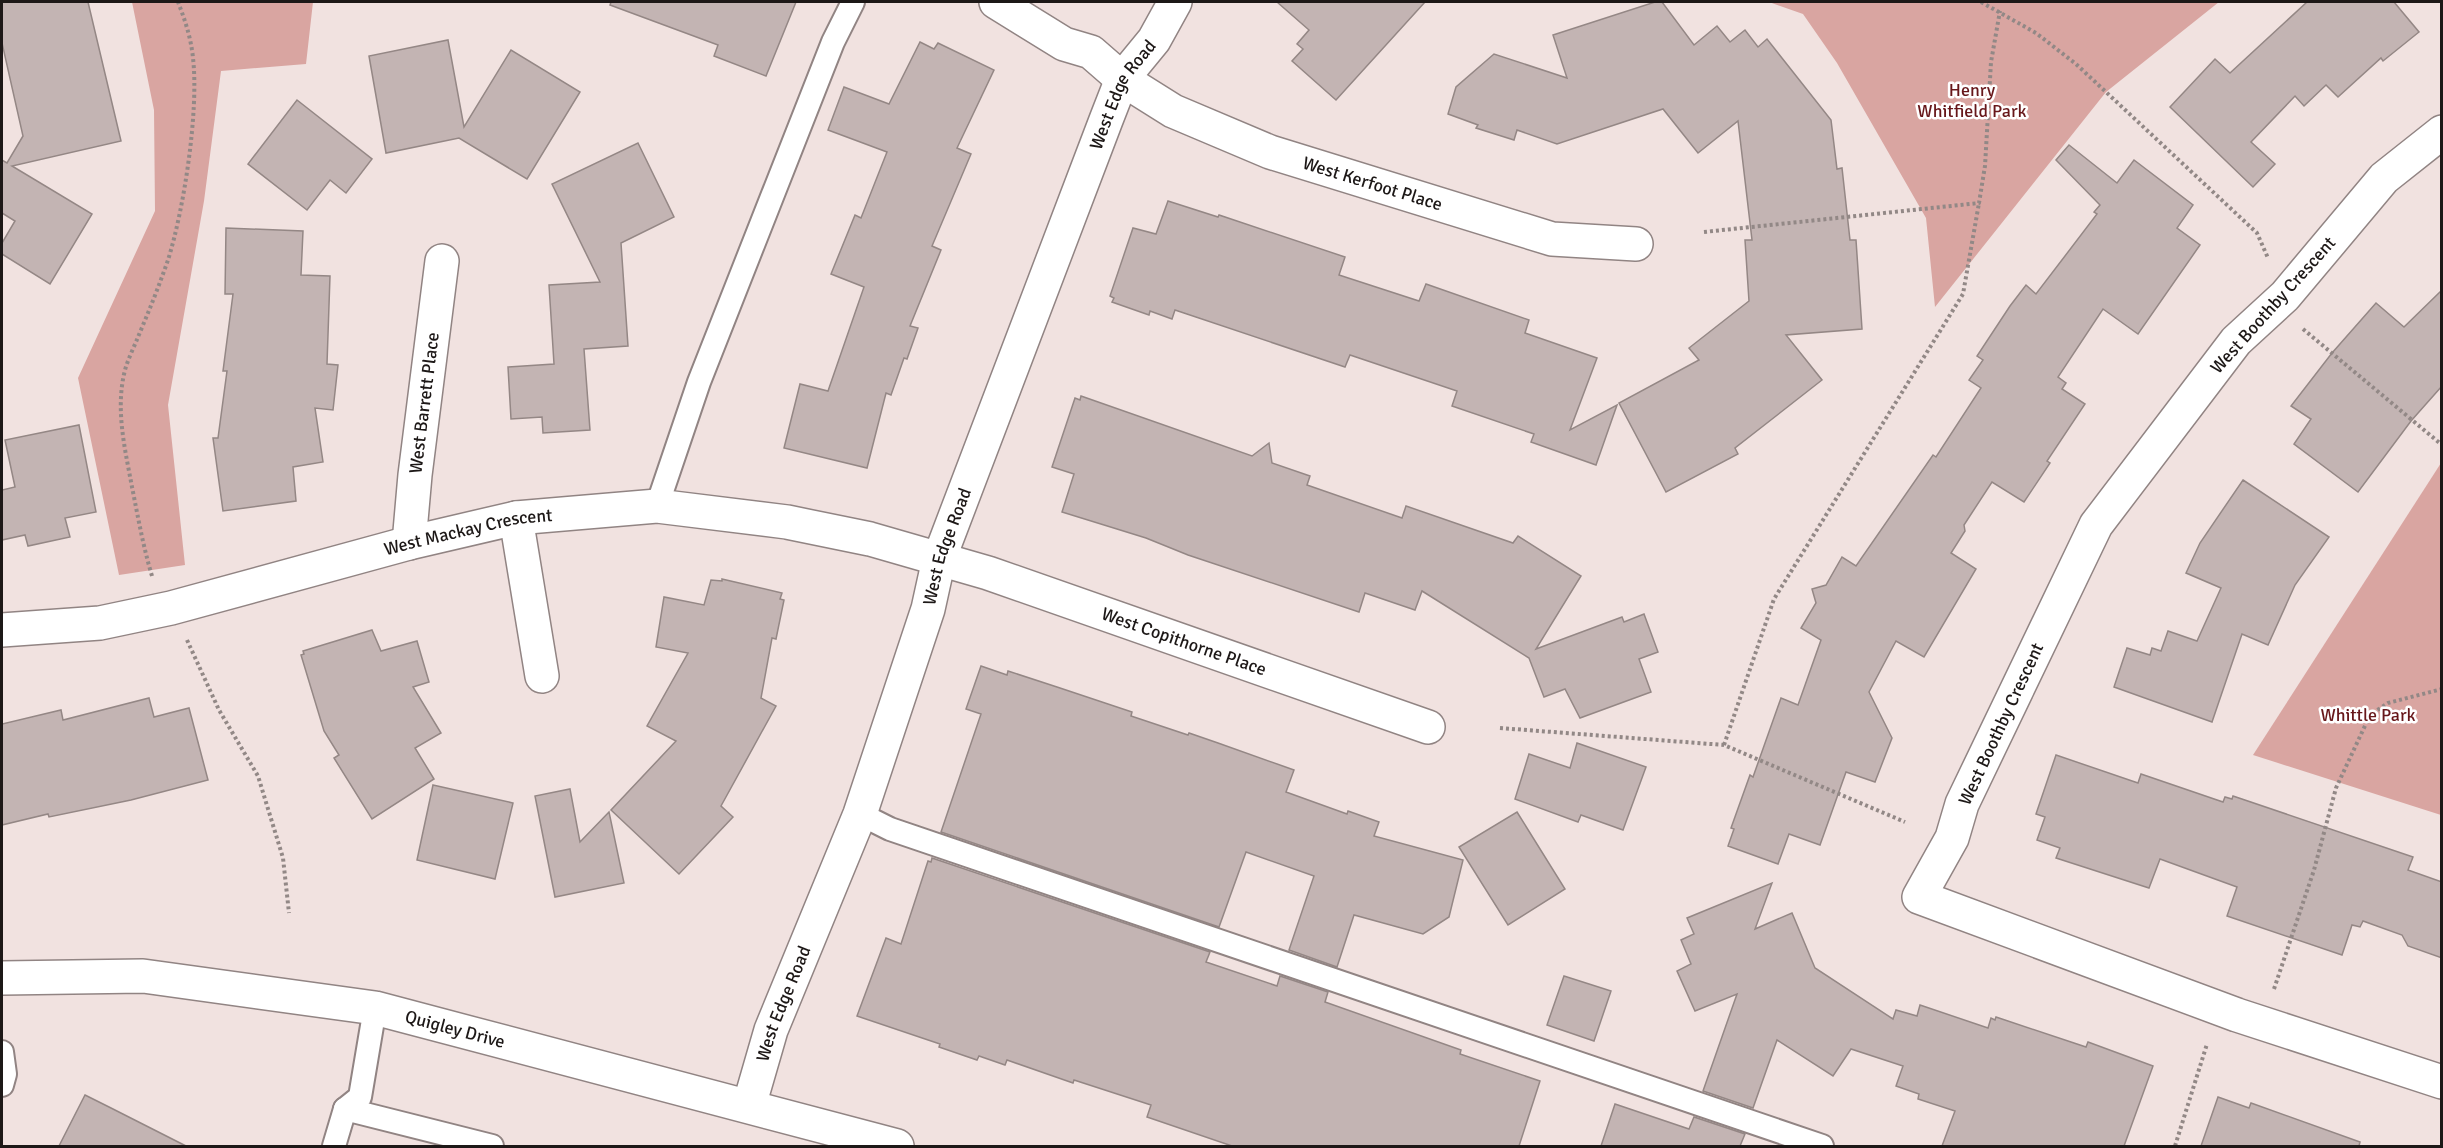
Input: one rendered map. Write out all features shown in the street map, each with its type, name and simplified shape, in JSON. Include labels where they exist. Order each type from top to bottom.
[{"type":"street","points":[[996,2],[1064,44],[1091,52],[1122,79]]},
{"type":"street","name":"West Edge Road","points":[[749,1106],[771,1030],[861,814],[928,609],[939,559],[1122,79],[1154,40],[1174,2]]},
{"type":"street","name":"West Kerfoot Place","points":[[1122,79],[1173,111],[1270,152],[1552,239],[1636,244]]},
{"type":"street","name":"West Boothby Crescent","points":[[2442,132],[2384,178],[2285,296],[2236,341],[2096,525],[1962,804],[1952,838],[1919,897],[2237,1015],[2442,1082]]},
{"type":"street","name":"West Barrett Place","points":[[409,543],[415,475],[442,261]]},
{"type":"street","name":"West Mackay Crescent","points":[[2,630],[112,620],[171,608],[409,543],[516,518],[657,506],[787,522],[870,539],[939,559]]},
{"type":"street","points":[[516,518],[542,676]]},
{"type":"street","name":"West Copithorne Place","points":[[939,559],[988,573],[1428,727]]},
{"type":"street","name":"Quigley Drive","points":[[2,978],[143,976],[375,1008],[897,1146]]},
{"type":"lane","points":[[657,506],[699,382],[833,42],[853,2]]},
{"type":"lane","points":[[861,814],[890,830],[1822,1146]]},
{"type":"lane","points":[[334,1146],[345,1109],[360,1097],[375,1008]]},
{"type":"lane","points":[[2,1052],[5,1074],[2,1085]]},
{"type":"lane","points":[[345,1109],[492,1146]]},
{"type":"path","points":[[152,577],[125,447],[121,400],[125,370],[168,259],[179,215],[190,144],[195,85],[193,59],[188,29],[178,2]]},
{"type":"path","points":[[1981,2],[2036,33],[2076,64],[2257,233],[2268,259]]},
{"type":"path","points":[[1724,745],[1774,599],[1963,294],[1985,166],[1991,62],[2000,11]]},
{"type":"path","points":[[1704,232],[1979,203]]},
{"type":"path","points":[[2299,326],[2442,445]]},
{"type":"path","points":[[187,640],[219,710],[258,776],[283,858],[289,913]]},
{"type":"path","points":[[2276,988],[2314,870],[2336,788],[2370,715],[2388,703],[2442,689]]},
{"type":"path","points":[[1500,728],[1724,745],[1905,822]]},
{"type":"path","points":[[2175,1146],[2210,1035]]},
{"type":"green space","points":[[132,2],[313,2],[306,64],[221,71],[204,201],[168,405],[185,565],[119,575],[78,378],[155,211],[154,110]]},
{"type":"green space","name":"Henry Whitfield Park","points":[[1769,2],[2219,2],[2106,92],[1935,307],[1926,218],[1837,63],[1803,14]]},
{"type":"green space","name":"Whittle Park","points":[[2441,463],[2441,815],[2253,755]]},
{"type":"building","points":[[2,2],[88,2],[121,141],[12,166],[92,214],[50,284],[2,254],[2,243],[15,221],[2,213],[2,160],[7,163],[23,136],[2,43]]},
{"type":"building","points":[[611,2],[796,2],[766,76],[714,56],[718,45],[610,5]]},
{"type":"building","points":[[1277,2],[1425,2],[1336,100],[1292,61],[1303,49],[1297,44],[1309,30]]},
{"type":"building","points":[[1655,2],[1662,2],[1694,45],[1717,26],[1730,42],[1745,30],[1758,47],[1767,39],[1831,120],[1837,169],[1842,168],[1850,240],[1856,240],[1862,329],[1786,335],[1822,380],[1735,448],[1738,454],[1666,492],[1619,403],[1699,360],[1689,348],[1749,301],[1745,240],[1752,240],[1738,121],[1698,153],[1663,109],[1557,144],[1517,130],[1514,140],[1476,128],[1478,125],[1448,114],[1456,87],[1494,54],[1567,78],[1553,35]]},
{"type":"building","points":[[2307,2],[2394,2],[2419,32],[2383,61],[2381,58],[2338,97],[2326,85],[2304,106],[2295,96],[2251,142],[2275,164],[2253,187],[2170,107],[2215,59],[2230,73]]},
{"type":"building","points":[[448,40],[464,127],[511,50],[580,92],[527,179],[459,138],[386,153],[369,56]]},
{"type":"building","points":[[920,42],[934,49],[938,43],[994,70],[957,148],[971,154],[932,246],[941,250],[910,326],[918,328],[907,359],[904,358],[891,395],[886,393],[867,468],[784,448],[800,384],[828,391],[864,287],[831,274],[855,215],[861,218],[887,152],[828,130],[844,87],[889,104]]},
{"type":"building","points":[[297,100],[372,159],[346,193],[330,180],[307,210],[248,164]]},
{"type":"building","points":[[638,143],[674,217],[621,243],[628,346],[584,349],[590,430],[543,433],[542,417],[511,419],[508,367],[554,364],[549,285],[600,282],[552,184]]},
{"type":"building","points":[[2069,145],[2117,183],[2134,160],[2193,205],[2177,228],[2200,245],[2138,334],[2103,309],[2058,377],[2066,383],[2062,389],[2085,404],[2047,461],[2050,463],[2024,502],[1992,482],[1964,525],[1965,531],[1951,553],[1976,569],[1924,657],[1896,641],[1869,692],[1892,738],[1875,782],[1846,772],[1820,845],[1789,834],[1778,864],[1728,846],[1734,829],[1731,828],[1750,775],[1753,777],[1781,698],[1798,705],[1821,640],[1801,628],[1816,603],[1812,589],[1826,585],[1842,557],[1856,566],[1933,455],[1936,457],[1981,388],[1969,380],[1983,360],[1977,356],[2010,306],[2026,285],[2036,294],[2097,214],[2094,212],[2100,205],[2056,160]]},
{"type":"building","points":[[1168,201],[1218,217],[1219,215],[1345,257],[1339,275],[1419,301],[1426,284],[1529,320],[1525,333],[1597,358],[1570,430],[1617,405],[1596,465],[1531,442],[1534,434],[1452,406],[1457,391],[1350,355],[1345,367],[1175,310],[1172,319],[1150,311],[1149,315],[1112,302],[1114,298],[1110,296],[1133,228],[1156,234]]},
{"type":"building","points":[[226,228],[303,231],[301,275],[330,276],[327,364],[338,365],[333,410],[315,408],[323,462],[293,467],[296,501],[223,511],[213,438],[218,438],[227,371],[223,371],[233,294],[225,294]]},
{"type":"building","points":[[2442,290],[2442,386],[2411,421],[2358,492],[2294,444],[2311,419],[2291,406],[2332,353],[2376,303],[2404,327]]},
{"type":"building","points":[[1081,396],[1252,456],[1269,443],[1272,463],[1310,476],[1307,485],[1402,518],[1406,506],[1513,543],[1518,536],[1581,576],[1536,649],[1622,617],[1624,622],[1644,614],[1658,652],[1639,659],[1651,692],[1580,718],[1565,689],[1544,697],[1529,658],[1422,591],[1415,610],[1365,593],[1359,612],[1188,555],[1146,538],[1062,512],[1074,474],[1052,467],[1075,398],[1080,400]]},
{"type":"building","points":[[79,425],[96,512],[65,518],[70,537],[28,546],[25,535],[2,540],[2,490],[15,487],[5,440]]},
{"type":"building","points":[[2243,480],[2329,537],[2295,585],[2268,645],[2242,634],[2212,722],[2114,687],[2127,648],[2150,655],[2152,648],[2161,651],[2168,631],[2197,641],[2221,588],[2186,573],[2200,543]]},
{"type":"building","points":[[722,579],[782,593],[780,599],[784,600],[776,639],[772,638],[761,698],[776,706],[721,806],[733,817],[679,874],[611,810],[676,741],[647,726],[688,653],[656,647],[664,597],[704,605],[711,580],[722,581]]},
{"type":"building","points":[[372,630],[381,651],[417,641],[429,682],[413,687],[441,733],[415,748],[434,779],[372,819],[334,758],[339,755],[324,731],[301,655],[304,654],[303,651]]},
{"type":"building","points":[[981,666],[1007,675],[1008,671],[1057,687],[1132,712],[1131,716],[1188,735],[1189,733],[1294,770],[1286,792],[1347,814],[1348,811],[1379,822],[1374,836],[1463,860],[1449,917],[1423,934],[1354,915],[1337,967],[1289,950],[1314,876],[1246,852],[1219,927],[941,832],[981,714],[966,709]]},
{"type":"building","points":[[149,698],[154,717],[189,708],[208,780],[131,800],[49,817],[48,814],[2,825],[2,724],[61,710],[63,720]]},
{"type":"building","points":[[1577,743],[1646,767],[1623,830],[1581,815],[1578,822],[1515,799],[1529,754],[1570,768]]},
{"type":"building","points":[[2056,755],[2138,783],[2141,774],[2223,802],[2225,797],[2232,799],[2233,796],[2413,857],[2408,870],[2442,882],[2442,958],[2408,946],[2402,935],[2363,921],[2360,927],[2352,925],[2342,955],[2227,916],[2237,887],[2160,859],[2149,888],[2056,858],[2060,848],[2037,840],[2045,817],[2036,814]]},
{"type":"building","points":[[433,785],[513,803],[495,879],[417,860]]},
{"type":"building","points":[[570,789],[580,842],[609,812],[624,883],[555,897],[535,796]]},
{"type":"building","points":[[1517,812],[1565,889],[1508,925],[1459,847]]},
{"type":"building","points":[[932,858],[1210,952],[1206,962],[1277,986],[1280,976],[1328,992],[1325,1002],[1461,1050],[1460,1054],[1540,1081],[1519,1146],[1232,1146],[1147,1117],[1151,1105],[1074,1080],[1073,1083],[1007,1060],[1005,1065],[979,1056],[977,1060],[939,1047],[940,1044],[857,1016],[886,938],[901,944],[928,861],[931,862]]},
{"type":"building","points":[[1772,883],[1755,929],[1792,913],[1815,968],[1893,1019],[1896,1010],[1917,1016],[1920,1005],[1988,1028],[1991,1018],[1995,1020],[1996,1017],[2086,1047],[2088,1042],[2153,1066],[2124,1146],[1942,1146],[1955,1111],[1918,1099],[1919,1094],[1896,1086],[1903,1066],[1851,1049],[1833,1076],[1777,1040],[1753,1108],[1703,1091],[1737,994],[1695,1011],[1677,971],[1691,964],[1681,940],[1694,934],[1687,918]]},
{"type":"building","points":[[1564,976],[1611,991],[1594,1041],[1547,1025]]},
{"type":"building","points":[[85,1095],[111,1108],[186,1146],[59,1146]]},
{"type":"building","points":[[2218,1097],[2249,1108],[2251,1103],[2360,1142],[2359,1146],[2201,1146]]},
{"type":"building","points":[[1615,1104],[1689,1129],[1694,1117],[1745,1134],[1740,1146],[1601,1146]]}]
